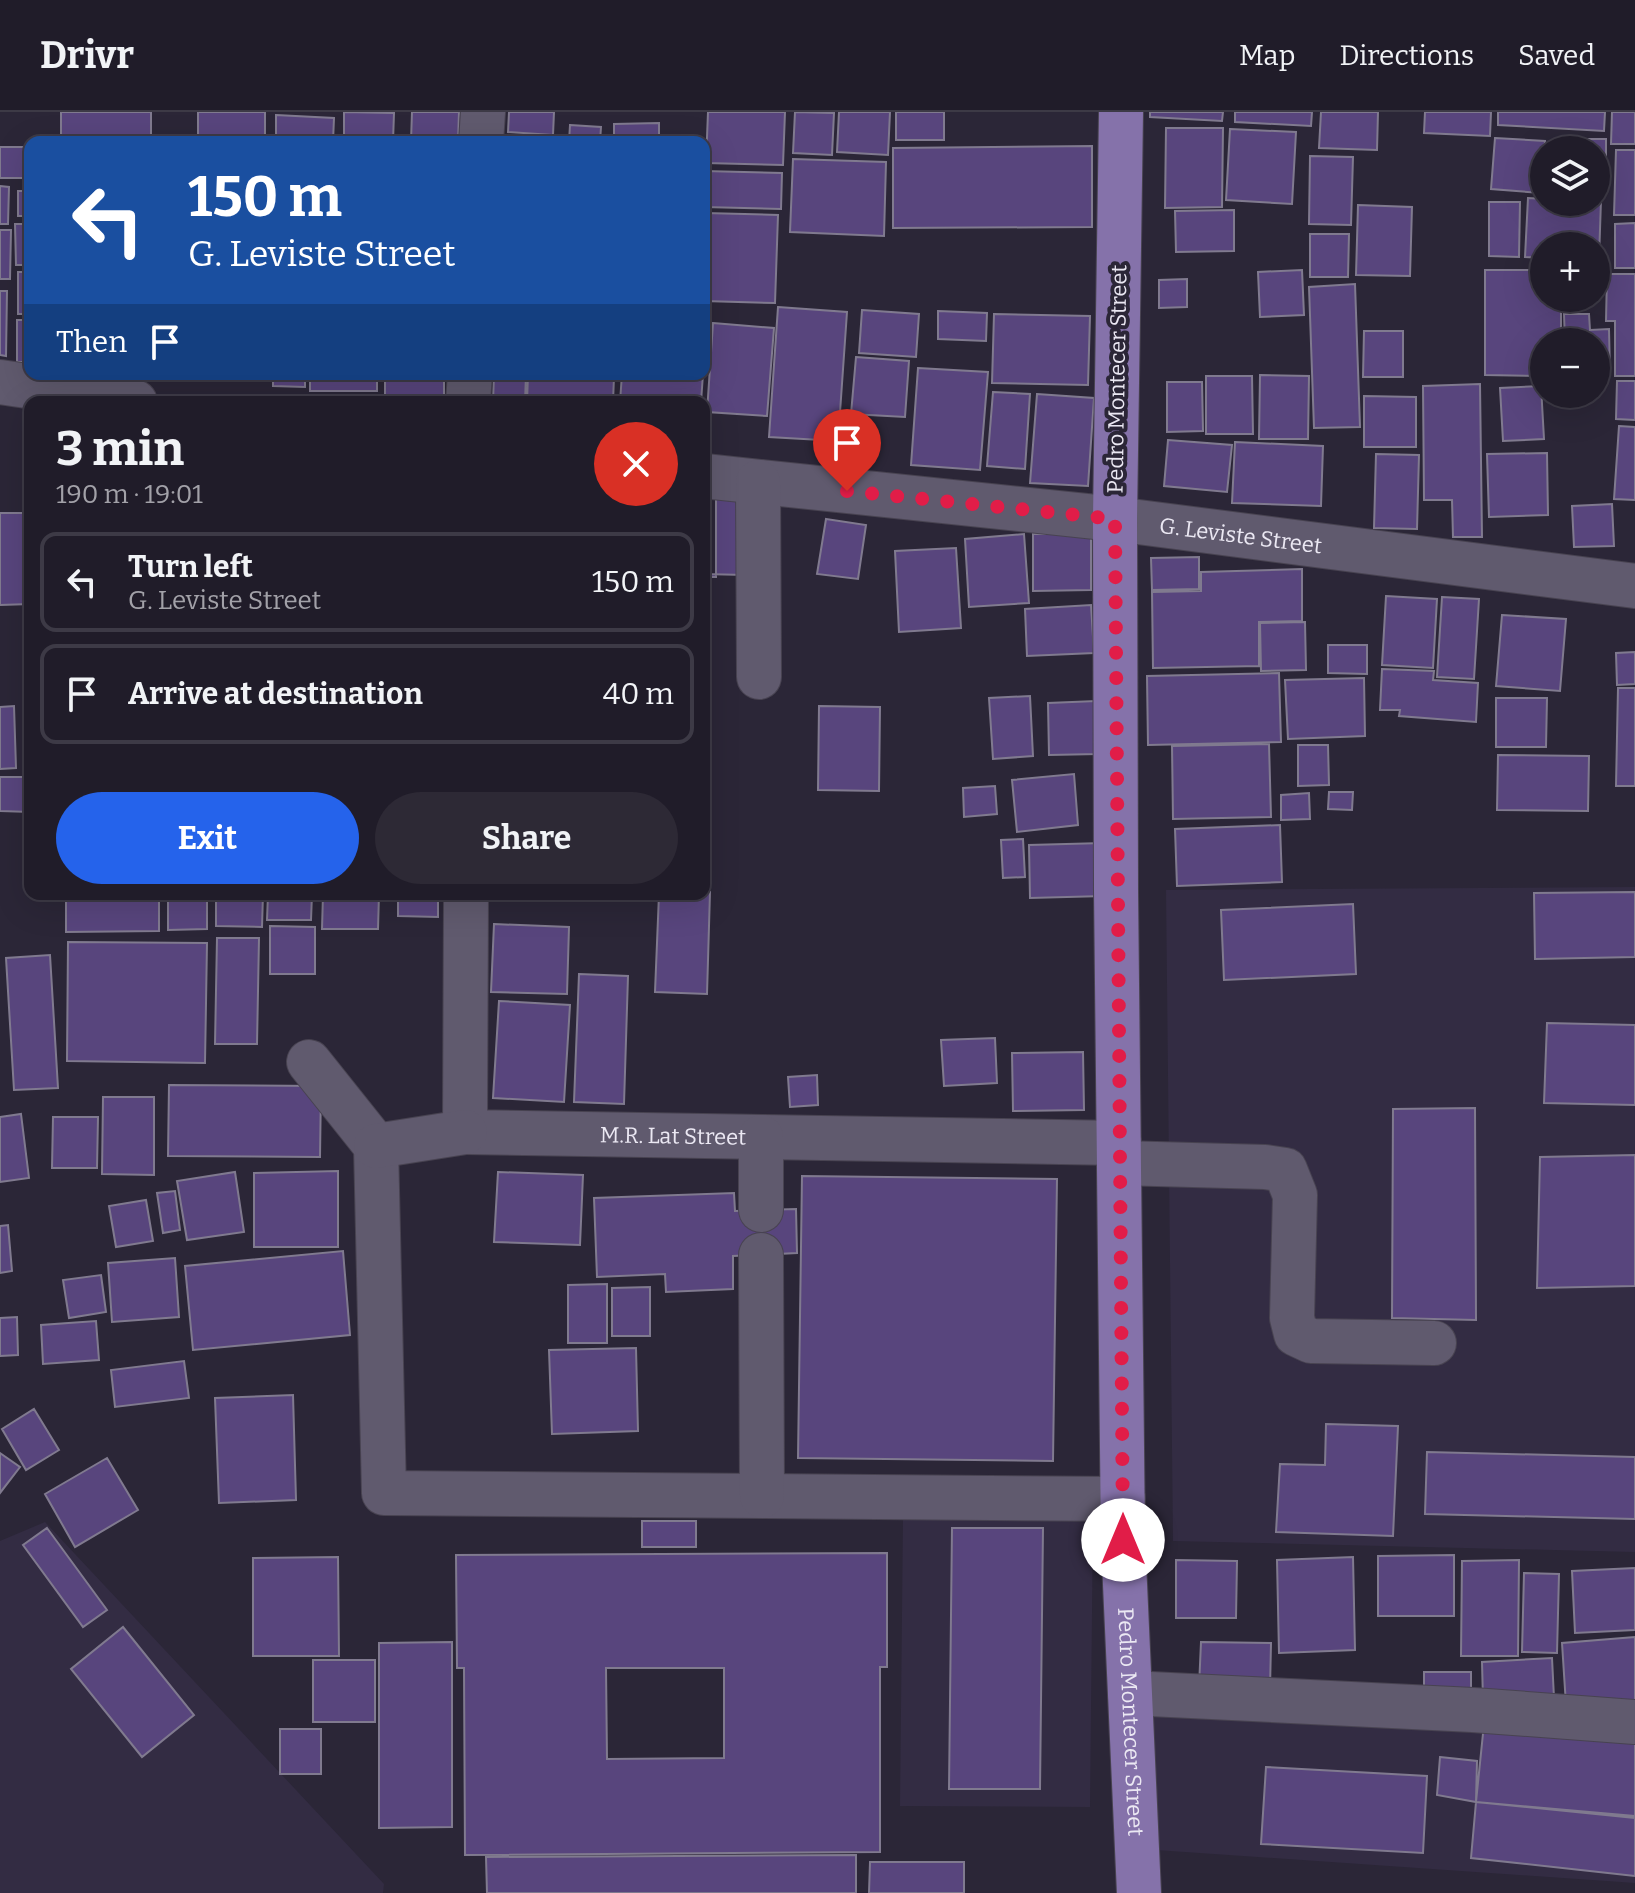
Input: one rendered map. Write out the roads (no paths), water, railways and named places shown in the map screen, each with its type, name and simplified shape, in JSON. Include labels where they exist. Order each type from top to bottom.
[{"type":"main road","name":"Pedro Montecer Street","points":[[1121,112],[1115,519],[1123,1499],[1139,1893]]},
{"type":"street","points":[[481,136],[483,112]]},
{"type":"street","points":[[0,382],[94,396]]},
{"type":"street","name":"G. Leviste Street","points":[[710,477],[1115,519],[1635,586]]},
{"type":"street","points":[[758,482],[759,677]]},
{"type":"street","points":[[465,1132],[466,900]]},
{"type":"street","points":[[309,1062],[376,1146],[384,1493],[1123,1499]]},
{"type":"street","name":"M.R. Lat Street","points":[[376,1146],[465,1132],[761,1137],[1120,1153],[1285,1170],[1295,1195],[1292,1318],[1296,1334],[1311,1341],[1434,1343]]},
{"type":"street","points":[[761,1137],[761,1210]]},
{"type":"street","points":[[761,1255],[762,1496]]},
{"type":"street","points":[[1130,1693],[1473,1710],[1635,1722]]}]
